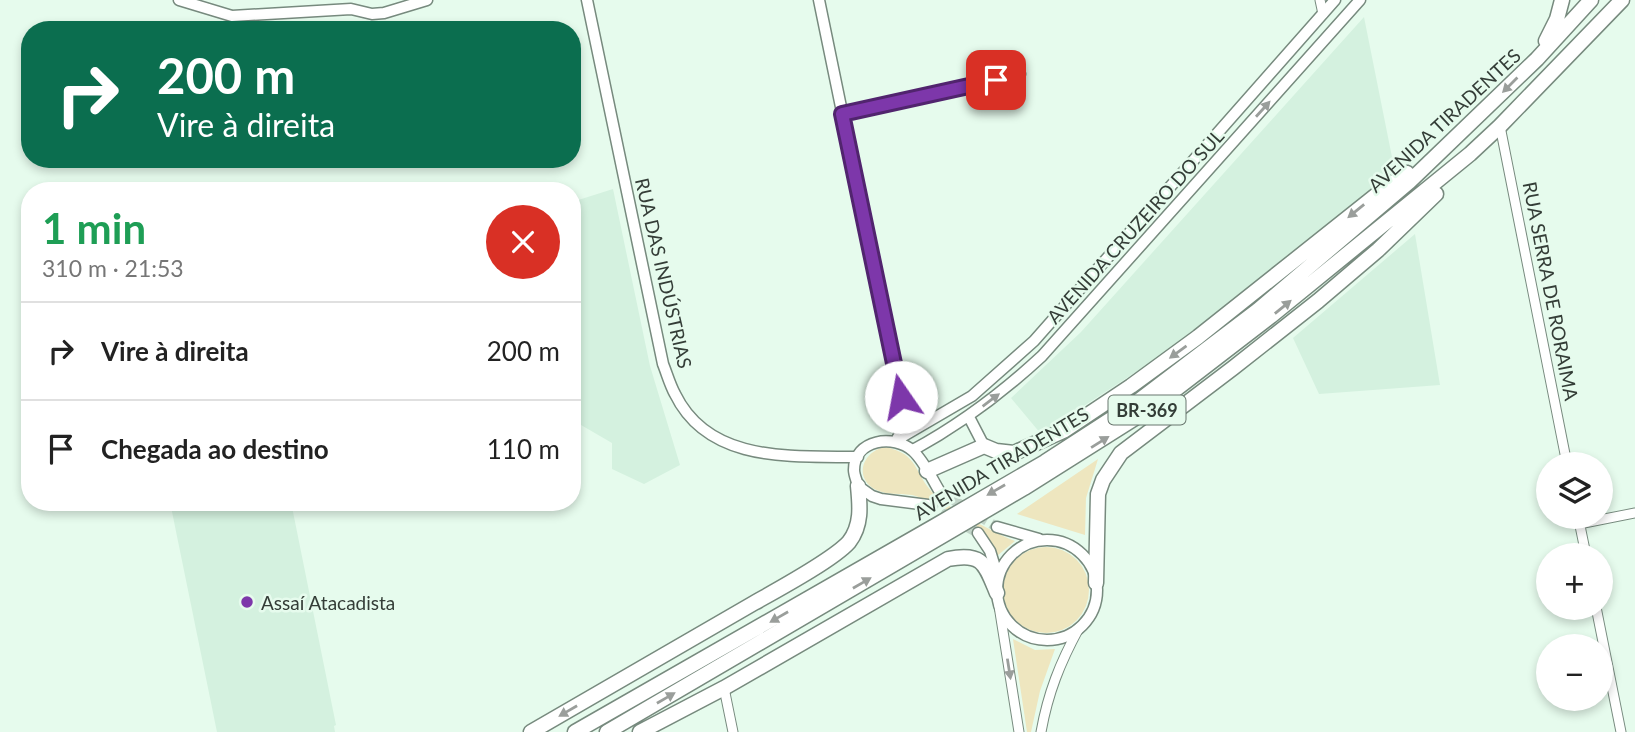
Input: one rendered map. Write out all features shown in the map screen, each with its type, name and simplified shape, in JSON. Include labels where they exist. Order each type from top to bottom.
[{"type":"highway","points":[[1537,59],[1557,19],[1562,0]]},
{"type":"highway","name":"AVENIDA TIRADENTES","points":[[565,732],[580,729],[935,526],[1045,462],[1133,405],[1258,310],[1366,220],[1452,143],[1537,59],[1591,0]]},
{"type":"highway","name":"AVENIDA TIRADENTES","points":[[607,732],[1014,494],[1154,406],[1271,316],[1470,154],[1622,0]]},
{"type":"highway","points":[[928,471],[984,446],[996,451],[1014,453],[1065,430],[1198,337],[1379,193],[1452,143]]},
{"type":"highway","points":[[1096,583],[1098,494],[1102,480],[1121,453],[1233,368],[1378,250],[1439,191],[1470,154]]},
{"type":"highway","points":[[531,732],[773,592],[847,544],[860,520],[858,486]]},
{"type":"highway","points":[[640,732],[724,688],[948,559],[967,555],[980,561],[987,567],[998,600]]},
{"type":"street","points":[[179,0],[232,16],[351,3],[372,14],[427,0]]},
{"type":"street","name":"RUA DAS INDÚSTRIAS","points":[[587,0],[663,364],[676,396],[704,429],[743,450],[780,455],[858,457]]},
{"type":"street","points":[[819,0],[906,423],[895,441],[913,450],[940,492]]},
{"type":"street","points":[[1320,0],[1323,14]]},
{"type":"street","name":"AVENIDA CRUZEIRO DO SUL","points":[[858,457],[876,441],[895,441],[972,396],[1043,331],[1335,0]]},
{"type":"street","name":"AVENIDA CRUZEIRO DO SUL","points":[[913,450],[969,417],[1009,386],[1049,349],[1360,0]]},
{"type":"street","points":[[842,114],[1021,74]]},
{"type":"street","name":"RUA SERRA DE RORAIMA","points":[[1500,126],[1565,452]]},
{"type":"street","points":[[1043,331],[1049,349]]},
{"type":"street","points":[[969,417],[984,446]]},
{"type":"street","points":[[858,457],[854,468],[858,486],[872,496],[928,505]]},
{"type":"street","points":[[1613,516],[1635,513]]},
{"type":"street","points":[[997,527],[1042,540],[1061,542],[1077,550],[1090,565],[1096,583],[1093,608],[1058,665],[1041,732]]},
{"type":"street","points":[[978,533],[990,551],[998,577],[998,600],[1019,732]]},
{"type":"street","points":[[998,577],[1014,552],[1032,542],[1042,540]]},
{"type":"street","points":[[998,600],[1003,615],[1016,629],[1033,638],[1062,638],[1079,628]]},
{"type":"street","points":[[1599,620],[1621,732]]},
{"type":"street","points":[[724,688],[733,732]]},
{"type":"shaded area","points":[[1364,17],[1394,167],[1312,243],[1197,332],[1041,434],[1011,398],[1081,332]]},
{"type":"shaded area","points":[[613,189],[650,366],[680,465],[644,484],[612,469],[612,443],[581,425],[581,199]]},
{"type":"shaded area","points":[[1415,234],[1440,385],[1319,394],[1293,338]]},
{"type":"shaded area","points":[[885,447],[910,459],[927,486],[940,500],[1015,541],[997,556],[983,532],[960,517],[919,497],[885,493],[870,486],[863,474],[865,462],[873,452]]},
{"type":"shaded area","points":[[1098,459],[1086,498],[1085,535],[1017,514]]},
{"type":"shaded area","name":"Assaí Atacadista","points":[[172,511],[293,511],[336,725],[335,732],[217,732]]},
{"type":"shaded area","points":[[1046,547],[1062,551],[1076,560],[1085,574],[1089,590],[1085,606],[1076,620],[1062,629],[1046,633],[1030,629],[1016,620],[1007,606],[1003,590],[1007,574],[1016,560],[1030,551]]},
{"type":"shaded area","points":[[1013,639],[1035,650],[1055,649],[1040,691],[1031,732],[1027,732]]},
{"type":"tunnel","points":[[940,492],[997,527]]},
{"type":"tunnel","points":[[928,505],[978,533]]},
{"type":"place","name":"Assaí Atacadista","points":[[247,602]]},
{"type":"route","points":[[901,397],[842,114],[996,80]]}]
